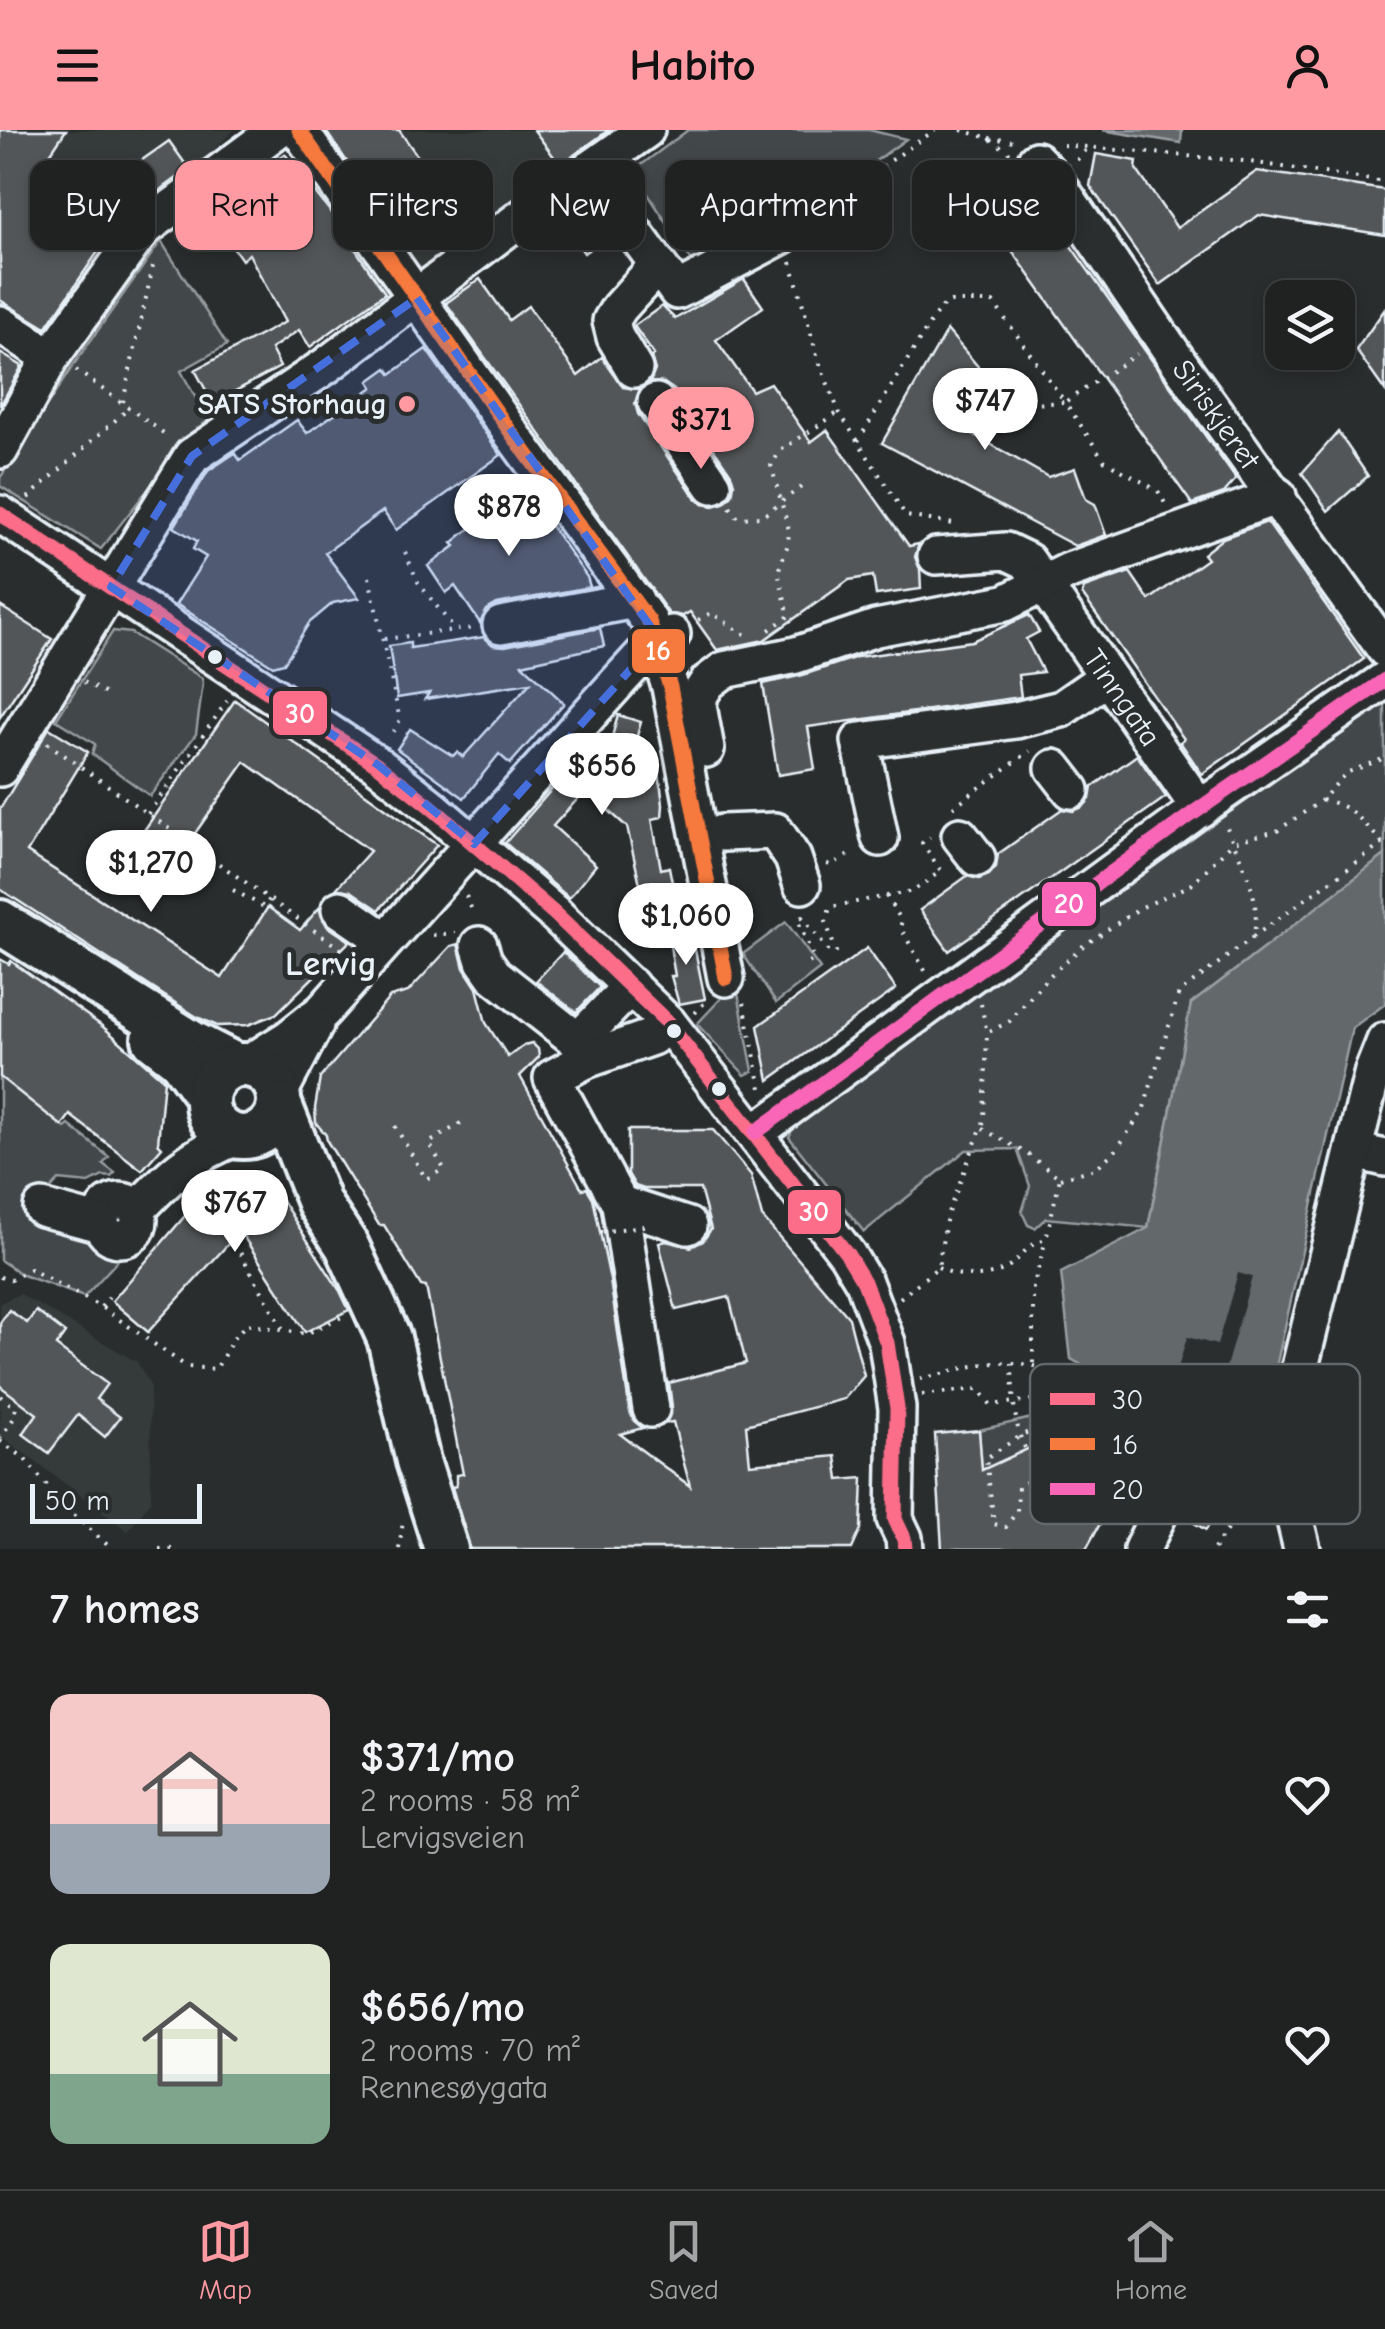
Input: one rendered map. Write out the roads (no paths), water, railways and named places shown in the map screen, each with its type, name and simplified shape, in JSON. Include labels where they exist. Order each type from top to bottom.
[{"type":"main road","points":[[0,922],[192,1043],[224,1083],[216,1126],[243,1137],[281,1164],[320,1205],[346,1246],[389,1338],[418,1460],[446,1549]]},
{"type":"main road","points":[[0,936],[126,1018],[180,1059],[224,1083],[267,1073],[320,1205]]},
{"type":"main road","points":[[243,1137],[270,1126],[279,1099]]},
{"type":"main road","points":[[408,1535],[418,1460]]},
{"type":"street","points":[[0,450],[52,357],[142,230],[277,130]]},
{"type":"street","points":[[299,130],[522,449],[649,622],[665,637],[670,687],[726,978]]},
{"type":"street","points":[[603,160],[646,130]]},
{"type":"street","name":"Siriskjeret","points":[[1055,155],[1176,357],[1385,648]]},
{"type":"street","points":[[0,768],[192,456],[366,337],[513,226]]},
{"type":"street","points":[[645,248],[677,290],[754,250]]},
{"type":"street","points":[[634,369],[615,337],[611,321],[658,266]]},
{"type":"street","points":[[0,324],[52,357]]},
{"type":"street","points":[[656,402],[713,486]]},
{"type":"street","points":[[712,900],[724,898],[729,887],[698,706],[708,682],[724,670],[796,655],[876,628],[1005,603],[1105,558],[1278,496]]},
{"type":"street","points":[[5,517],[378,766],[678,1022],[847,1254],[876,1310],[887,1343],[897,1408],[893,1539]]},
{"type":"street","name":"Tinngata","points":[[936,556],[1006,550],[1027,561],[1200,809]]},
{"type":"street","points":[[501,625],[635,600]]},
{"type":"street","points":[[179,1178],[224,1083],[323,1011],[665,637]]},
{"type":"street","points":[[880,838],[860,741],[1016,720],[1061,709],[1108,677]]},
{"type":"street","points":[[756,1132],[1200,809],[1385,680]]},
{"type":"street","points":[[722,833],[775,831],[797,871]]},
{"type":"street","points":[[340,910],[385,940]]},
{"type":"street","points":[[480,946],[484,961],[494,974],[582,1050]]},
{"type":"street","points":[[632,986],[582,1050],[552,1078],[610,1218],[651,1409]]},
{"type":"street","points":[[279,1099],[323,1011]]},
{"type":"street","points":[[582,1050],[652,1036],[678,1022]]},
{"type":"street","points":[[1302,1364],[1369,1154],[1373,1072],[1385,1041]]},
{"type":"street","points":[[42,1208],[101,1224],[102,1211],[110,1203],[126,1201],[136,1210],[179,1178],[194,1156],[243,1137]]},
{"type":"street","points":[[610,1218],[688,1226]]},
{"type":"street","points":[[1142,1549],[1154,1524]]},
{"type":"street","points":[[1296,1524],[1302,1549]]},
{"type":"place","name":"SATS Storhaug","points":[[407,404]]},
{"type":"district","name":"Lervig","points":[[331,963]]}]
